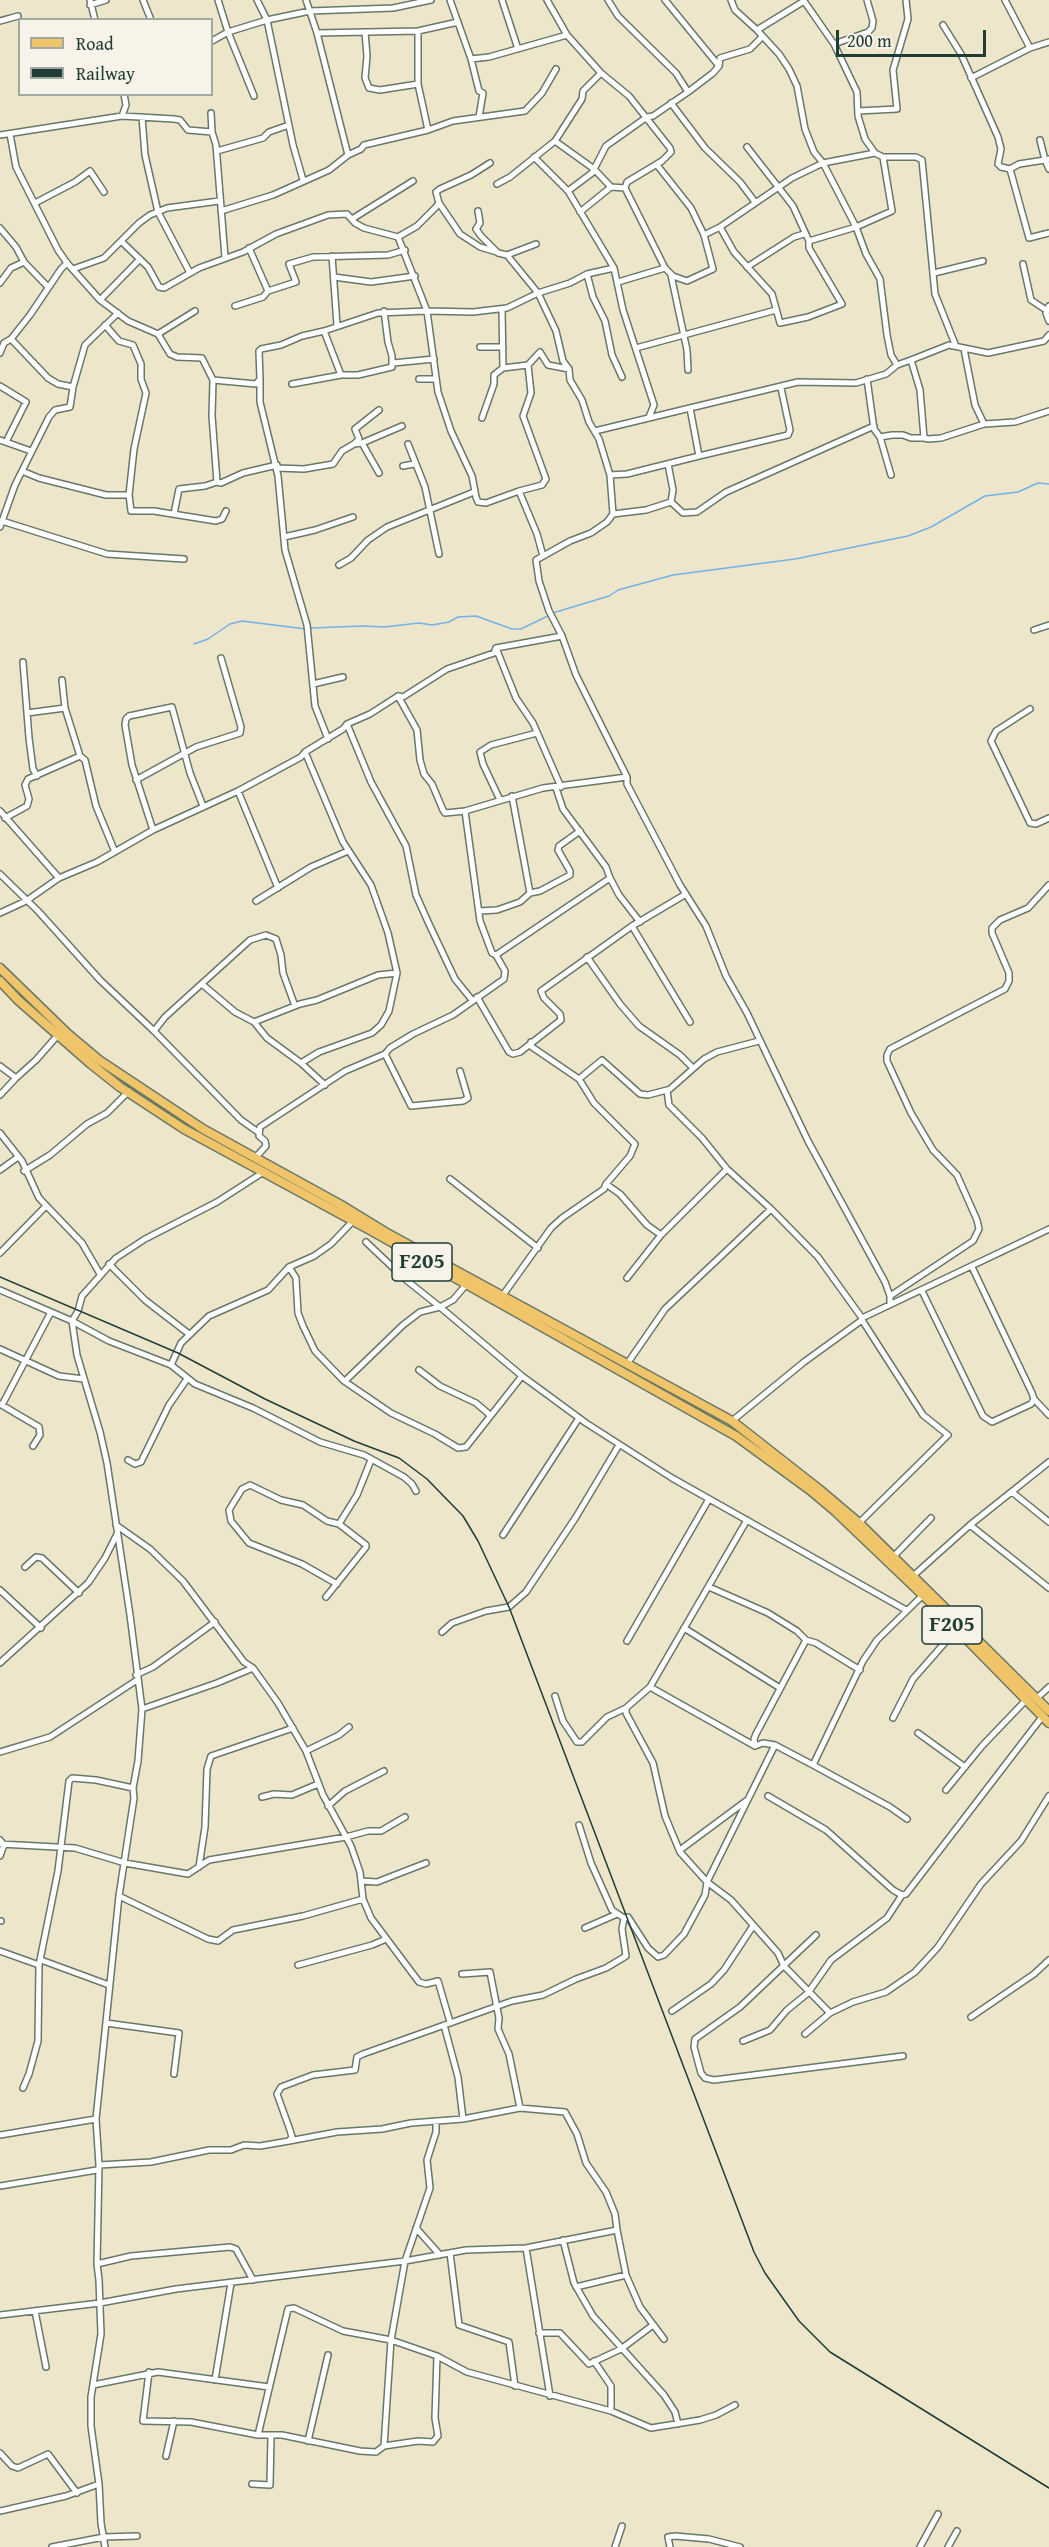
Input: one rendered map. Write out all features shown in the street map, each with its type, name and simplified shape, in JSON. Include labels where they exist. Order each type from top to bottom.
[{"type":"main road","name":"F205","points":[[0,968],[24,993],[99,1060],[203,1129],[385,1232],[503,1295],[519,1309],[736,1436],[810,1490],[923,1595],[1026,1700],[1047,1717]]},
{"type":"main road","name":"F205","points":[[0,981],[18,1000],[105,1075],[184,1129],[353,1221],[465,1286],[519,1309],[732,1421],[859,1523],[1036,1699],[1047,1717]]},
{"type":"main road","points":[[18,1000],[24,993]]},
{"type":"street","points":[[94,18],[90,3],[106,0]]},
{"type":"street","points":[[143,0],[150,18]]},
{"type":"street","points":[[218,0],[228,32],[254,96]]},
{"type":"street","points":[[257,0],[267,20],[303,180]]},
{"type":"street","points":[[306,0],[317,33],[348,155]]},
{"type":"street","points":[[213,40],[228,32],[267,20],[310,11],[393,8],[431,0]]},
{"type":"street","points":[[450,0],[471,59],[479,91],[483,93],[480,117]]},
{"type":"street","points":[[502,0],[518,49]]},
{"type":"street","points":[[547,0],[567,35],[601,73],[629,96],[647,117],[671,152],[657,165],[627,182],[626,188],[665,268],[671,275],[684,336],[688,370]]},
{"type":"street","points":[[608,0],[618,16],[675,73],[688,92]]},
{"type":"street","points":[[665,0],[719,66]]},
{"type":"street","points":[[731,0],[735,10],[779,54],[797,86],[805,129],[814,152],[823,163],[880,279],[887,335],[891,355],[897,365]]},
{"type":"street","points":[[757,30],[806,0],[834,44],[857,92],[861,130],[875,153],[883,157],[916,157],[922,160],[937,303],[955,344],[964,349],[988,353],[1044,341],[1049,335]]},
{"type":"street","points":[[834,44],[868,32],[872,28],[873,21],[867,0]]},
{"type":"street","points":[[858,111],[897,109],[893,70],[908,19],[906,0]]},
{"type":"street","points":[[1005,0],[1030,48]]},
{"type":"street","points":[[0,21],[18,16]]},
{"type":"street","points":[[317,33],[418,31],[458,22]]},
{"type":"street","points":[[944,25],[961,54],[998,137],[1001,149],[998,165],[1010,169],[1019,164],[1047,160]]},
{"type":"street","points":[[418,31],[418,84],[428,130]]},
{"type":"street","points":[[365,32],[367,56],[365,78],[369,88],[380,90],[418,84]]},
{"type":"street","points":[[471,59],[567,35]]},
{"type":"street","points":[[568,191],[594,169],[606,146],[688,92],[719,66],[720,58],[750,49],[762,37]]},
{"type":"street","points":[[971,78],[1030,48],[1049,42]]},
{"type":"street","points":[[221,211],[273,195],[329,170],[364,145],[428,130],[453,121],[525,111],[542,93],[556,69]]},
{"type":"street","points":[[497,184],[510,177],[555,141],[582,99],[584,91],[601,73]]},
{"type":"street","points":[[122,116],[126,105],[124,96]]},
{"type":"street","points":[[671,104],[705,148],[740,182],[755,202]]},
{"type":"street","points":[[211,113],[212,132],[217,151],[225,257]]},
{"type":"street","points":[[0,135],[122,116],[180,120],[188,130],[212,132]]},
{"type":"street","points":[[142,117],[145,156],[158,212],[190,273]]},
{"type":"street","points":[[217,151],[263,138],[269,132],[289,125]]},
{"type":"street","points":[[10,134],[16,167],[58,250],[73,269],[100,300],[118,314],[137,326],[148,328],[158,334],[167,351],[174,356],[202,358],[213,380],[212,416],[217,482]]},
{"type":"street","points":[[1040,140],[1049,169]]},
{"type":"street","points":[[555,141],[594,169],[611,187]]},
{"type":"street","points":[[720,227],[734,252],[772,294],[780,323],[808,317],[842,304],[809,248],[809,241],[793,206],[747,147]]},
{"type":"street","points":[[704,235],[780,187],[779,185],[823,163],[875,153]]},
{"type":"street","points":[[534,157],[568,191],[614,268],[623,310],[654,405],[649,417]]},
{"type":"street","points":[[809,241],[856,227],[892,211],[883,157]]},
{"type":"street","points":[[489,163],[471,175],[440,189],[435,194],[439,203],[460,234],[480,247],[507,255],[536,244]]},
{"type":"street","points":[[657,165],[691,208],[704,235],[713,269],[687,281],[671,275]]},
{"type":"street","points":[[1010,169],[1029,238],[1049,232]]},
{"type":"street","points":[[34,203],[75,182],[90,171],[104,192]]},
{"type":"street","points":[[352,219],[413,181]]},
{"type":"street","points":[[580,212],[611,187],[626,188]]},
{"type":"street","points":[[73,269],[104,258],[139,223],[158,212],[189,204],[219,201]]},
{"type":"street","points":[[121,241],[140,259],[160,288],[316,218],[347,214],[364,228],[398,237],[417,226],[439,203]]},
{"type":"street","points":[[478,211],[480,223],[476,229],[498,253]]},
{"type":"street","points":[[0,228],[16,247],[24,262],[48,287]]},
{"type":"street","points":[[747,267],[794,237],[804,234]]},
{"type":"street","points":[[398,237],[428,311],[435,379],[451,432],[472,476],[478,502],[486,503],[542,484],[546,479],[523,416],[531,393],[528,365]]},
{"type":"street","points":[[249,248],[268,291]]},
{"type":"street","points":[[235,306],[263,297],[268,291],[296,282],[289,264],[313,257],[388,255],[405,250]]},
{"type":"street","points":[[507,255],[538,293],[556,332],[562,360],[569,369],[570,380],[582,400],[589,422],[595,431],[610,475],[613,514],[607,522],[591,533],[536,560],[538,580],[550,614],[562,636],[576,675],[627,777],[627,784],[706,927],[726,976],[747,1013],[808,1141],[890,1296],[890,1304]]},
{"type":"street","points":[[17,264],[20,256]]},
{"type":"street","points":[[332,256],[337,325]]},
{"type":"street","points":[[100,300],[140,259]]},
{"type":"street","points":[[934,273],[983,261]]},
{"type":"street","points":[[0,283],[11,267],[24,262]]},
{"type":"street","points":[[0,353],[2,342],[11,339],[68,263]]},
{"type":"street","points":[[1023,264],[1031,300],[1047,308],[1049,321]]},
{"type":"street","points":[[328,739],[317,716],[307,625],[285,550],[277,466],[260,402],[259,351],[384,311],[502,309],[538,293],[570,284],[587,274],[614,268]]},
{"type":"street","points":[[618,282],[665,268]]},
{"type":"street","points":[[587,274],[593,297],[605,321],[612,355],[622,377]]},
{"type":"street","points":[[334,277],[371,282],[415,276]]},
{"type":"street","points":[[502,309],[504,368]]},
{"type":"street","points":[[636,348],[776,310]]},
{"type":"street","points":[[158,334],[195,311]]},
{"type":"street","points":[[292,384],[341,375],[358,375],[392,367],[384,311]]},
{"type":"street","points":[[118,314],[85,345],[70,406],[56,410],[49,417],[22,471],[1,524],[107,554],[184,559]]},
{"type":"street","points":[[105,325],[119,341],[133,345],[141,364],[141,379],[147,393],[134,450],[129,495],[131,511],[146,510],[216,521],[222,519],[226,511]]},
{"type":"street","points":[[324,331],[341,375]]},
{"type":"street","points":[[11,339],[51,380],[73,387]]},
{"type":"street","points":[[595,431],[781,388],[798,382],[856,382],[886,374],[897,365],[939,347],[955,344]]},
{"type":"street","points":[[480,347],[503,347]]},
{"type":"street","points":[[964,349],[975,405],[984,424]]},
{"type":"street","points":[[482,418],[494,384],[494,375],[504,368],[528,365],[540,352],[548,365],[569,369]]},
{"type":"street","points":[[393,363],[434,359]]},
{"type":"street","points":[[911,360],[920,390],[924,438]]},
{"type":"street","points":[[213,380],[256,384],[260,379]]},
{"type":"street","points":[[419,379],[435,379]]},
{"type":"street","points":[[867,379],[874,426],[880,437],[891,475]]},
{"type":"street","points":[[0,386],[27,402],[3,441],[31,451]]},
{"type":"street","points":[[610,475],[627,474],[788,435],[790,430],[781,388]]},
{"type":"street","points":[[690,408],[699,456]]},
{"type":"street","points":[[174,514],[179,489],[221,483],[243,473],[277,466],[304,469],[333,464],[342,451],[358,439],[355,429],[379,410]]},
{"type":"street","points":[[880,437],[903,435],[931,440],[984,424],[1015,422],[1049,411]]},
{"type":"street","points":[[354,444],[362,443],[402,426]]},
{"type":"street","points":[[671,502],[683,513],[697,512],[726,492],[874,426]]},
{"type":"street","points":[[362,443],[379,473]]},
{"type":"street","points":[[408,444],[425,487],[439,554]]},
{"type":"street","points":[[403,466],[414,464]]},
{"type":"street","points":[[668,464],[673,490],[671,502]]},
{"type":"street","points":[[22,471],[98,494],[129,495]]},
{"type":"street","points":[[519,491],[537,534],[543,556]]},
{"type":"street","points":[[339,565],[351,558],[368,540],[387,527],[474,492]]},
{"type":"street","points":[[613,514],[646,510],[671,502]]},
{"type":"street","points":[[284,537],[315,530],[353,517]]},
{"type":"street","points":[[1034,630],[1049,625]]},
{"type":"street","points":[[496,648],[562,636]]},
{"type":"street","points":[[0,913],[26,901],[59,878],[114,852],[153,830],[238,791],[301,757],[347,724],[370,714],[398,696],[403,697],[447,669],[494,653],[496,648]]},
{"type":"street","points":[[496,648],[516,698],[533,723],[558,788],[563,809],[606,867],[619,895],[640,922]]},
{"type":"street","points":[[136,780],[196,747],[240,733],[241,727],[220,658]]},
{"type":"street","points":[[23,662],[33,769],[37,776]]},
{"type":"street","points":[[313,684],[343,676]]},
{"type":"street","points":[[62,680],[65,708],[80,756],[85,760],[96,806],[114,852]]},
{"type":"street","points":[[398,696],[417,730],[424,774],[432,784],[445,813],[465,811],[543,788],[558,788],[627,777]]},
{"type":"street","points":[[153,830],[136,780],[125,725],[129,716],[172,707],[183,754],[203,806]]},
{"type":"street","points":[[27,713],[65,708]]},
{"type":"street","points":[[1030,709],[996,731],[991,741],[1030,823],[1036,824],[1049,818]]},
{"type":"street","points":[[347,724],[371,782],[406,846],[416,895],[455,979],[475,998],[509,1052],[513,1054],[520,1052],[561,1020],[560,1014],[544,998],[541,991],[632,926],[686,894]]},
{"type":"street","points":[[500,800],[487,774],[480,752],[491,745],[537,733]]},
{"type":"street","points":[[301,1063],[319,1052],[372,1033],[381,1025],[389,1011],[397,973],[388,933],[374,893],[348,851],[305,752]]},
{"type":"street","points":[[5,818],[27,806],[29,799],[26,781],[80,756]]},
{"type":"street","points":[[238,791],[278,888]]},
{"type":"street","points":[[512,796],[530,893]]},
{"type":"street","points":[[0,811],[59,878]]},
{"type":"street","points":[[258,1132],[260,1127],[325,1085],[366,1060],[385,1054],[390,1048],[413,1034],[453,1015],[504,979],[505,971],[485,939],[478,911],[465,811]]},
{"type":"street","points":[[478,911],[497,910],[520,902],[530,893],[540,891],[571,874],[558,850],[559,846],[580,831]]},
{"type":"street","points":[[256,901],[311,867],[348,851]]},
{"type":"street","points":[[0,874],[38,911],[100,980],[154,1031],[241,1120],[258,1132],[266,1146],[255,1158]]},
{"type":"street","points":[[496,955],[610,878]]},
{"type":"street","points":[[890,1296],[973,1241],[979,1229],[957,1175],[933,1150],[911,1113],[887,1061],[887,1054],[890,1049],[1005,989],[1010,981],[1009,973],[992,933],[993,928],[1000,920],[1028,908],[1049,885]]},
{"type":"street","points":[[632,926],[690,1022]]},
{"type":"street","points":[[154,1031],[165,1017],[250,940],[271,935],[276,939],[283,973],[295,1006]]},
{"type":"street","points":[[587,957],[620,1004],[639,1026],[680,1055],[693,1068]]},
{"type":"street","points":[[254,1022],[295,1006],[318,1000],[378,975],[397,973]]},
{"type":"street","points":[[203,985],[235,1012],[254,1022],[267,1038],[301,1063],[325,1085]]},
{"type":"street","points":[[0,1095],[58,1035]]},
{"type":"street","points":[[579,1079],[602,1060],[640,1094],[648,1095],[667,1090],[717,1052],[759,1041]]},
{"type":"street","points":[[503,1295],[555,1223],[604,1189],[630,1156],[635,1144],[594,1103],[579,1079],[532,1047],[531,1042]]},
{"type":"street","points":[[385,1054],[411,1106],[447,1100],[463,1101],[468,1098],[460,1071]]},
{"type":"street","points":[[0,1066],[16,1078]]},
{"type":"street","points":[[667,1090],[669,1105],[702,1138],[727,1170],[771,1209],[818,1257],[862,1319],[923,1415],[948,1435],[859,1523]]},
{"type":"street","points":[[24,1171],[50,1155],[87,1124],[108,1113],[129,1091]]},
{"type":"street","points":[[0,1132],[18,1157],[39,1198],[82,1243],[100,1274]]},
{"type":"street","points":[[0,1170],[18,1157]]},
{"type":"street","points":[[627,1278],[661,1235],[727,1170]]},
{"type":"street","points":[[105,2547],[91,2426],[93,2385],[101,2334],[97,2264],[96,2119],[118,1896],[135,1798],[133,1788],[142,1709],[136,1677],[130,1615],[100,1432],[76,1355],[72,1321],[78,1311],[82,1296],[109,1264],[145,1239],[218,1202],[262,1173]]},
{"type":"street","points":[[450,1179],[538,1248]]},
{"type":"street","points":[[606,1184],[620,1194],[647,1226],[661,1235]]},
{"type":"street","points":[[0,1253],[46,1206]]},
{"type":"street","points":[[627,1364],[665,1309],[771,1209]]},
{"type":"street","points":[[171,1365],[181,1343],[209,1316],[268,1290],[289,1267],[314,1256],[331,1244],[353,1221]]},
{"type":"street","points":[[732,1421],[804,1362],[862,1319],[1049,1229]]},
{"type":"street","points":[[366,1242],[405,1279],[522,1376],[579,1418],[709,1499],[906,1610]]},
{"type":"street","points":[[109,1264],[144,1300],[189,1334]]},
{"type":"street","points":[[289,1267],[296,1278],[298,1313],[315,1351],[345,1381],[391,1413],[435,1434],[458,1449],[466,1447],[522,1376]]},
{"type":"street","points":[[972,1267],[1034,1399],[1049,1415]]},
{"type":"street","points":[[345,1381],[403,1325],[420,1312],[440,1307],[453,1300],[465,1286]]},
{"type":"street","points":[[0,1290],[72,1321],[109,1341],[171,1365],[188,1379],[320,1442],[364,1455],[404,1477],[416,1491]]},
{"type":"street","points":[[922,1291],[983,1416],[992,1422],[1031,1404],[1034,1399]]},
{"type":"street","points":[[33,1446],[40,1435],[39,1427],[1,1404],[27,1360],[51,1312]]},
{"type":"street","points":[[0,1349],[59,1376],[84,1379]]},
{"type":"street","points":[[418,1370],[441,1386],[476,1403],[490,1415]]},
{"type":"street","points":[[128,1460],[135,1464],[141,1462],[169,1405],[188,1379]]},
{"type":"street","points":[[503,1535],[579,1418]]},
{"type":"street","points":[[442,1632],[452,1623],[486,1611],[509,1607],[526,1592],[576,1517],[619,1445]]},
{"type":"street","points":[[339,1524],[357,1495],[371,1460]]},
{"type":"street","points":[[913,1576],[970,1525],[1049,1462]]},
{"type":"street","points":[[326,1597],[337,1584],[365,1550],[366,1545],[339,1524],[327,1521],[303,1505],[281,1500],[250,1485],[242,1489],[229,1510],[231,1521],[249,1543],[302,1564],[337,1584]]},
{"type":"street","points":[[1012,1492],[1049,1522]]},
{"type":"street","points":[[627,1641],[709,1499]]},
{"type":"street","points":[[894,1556],[931,1518]]},
{"type":"street","points":[[555,1696],[563,1721],[577,1742],[582,1742],[607,1717],[626,1708],[650,1687],[747,1520]]},
{"type":"street","points":[[970,1525],[1049,1588]]},
{"type":"street","points":[[116,1526],[150,1550],[183,1581],[244,1662],[253,1668],[293,1728],[306,1751],[328,1806],[354,1855],[363,1899],[371,1918],[419,1982],[426,1984],[438,1981],[458,2077],[462,2119]]},
{"type":"street","points":[[0,1663],[79,1593],[105,1558],[117,1533]]},
{"type":"street","points":[[25,1567],[36,1557],[42,1558],[79,1593]]},
{"type":"street","points":[[709,1587],[768,1613],[797,1631],[806,1640],[816,1643],[860,1670]]},
{"type":"street","points":[[0,1590],[41,1628]]},
{"type":"street","points":[[813,1765],[863,1661],[877,1640],[923,1595]]},
{"type":"street","points":[[0,1752],[50,1737],[215,1622]]},
{"type":"street","points":[[684,1628],[780,1688]]},
{"type":"street","points":[[893,1718],[913,1679],[956,1630]]},
{"type":"street","points":[[755,1746],[756,1734],[806,1640]]},
{"type":"street","points":[[142,1709],[253,1668]]},
{"type":"street","points":[[650,1687],[755,1746],[763,1743],[775,1745],[882,1802],[907,1819]]},
{"type":"street","points":[[1036,1699],[1049,1687]]},
{"type":"street","points":[[946,1790],[1026,1700]]},
{"type":"street","points":[[626,1708],[628,1720],[657,1771],[665,1816],[680,1850],[706,1882],[731,1900],[778,1953],[784,1966],[830,2013]]},
{"type":"street","points":[[743,2041],[770,2030],[787,2010],[808,1993],[831,1960],[886,1918],[902,1895],[913,1887],[1047,1717]]},
{"type":"street","points":[[306,1751],[339,1735],[349,1727]]},
{"type":"street","points":[[199,1868],[205,1827],[207,1769],[210,1756],[293,1728]]},
{"type":"street","points":[[918,1733],[965,1767]]},
{"type":"street","points":[[579,1825],[591,1863],[612,1910],[624,1918],[628,1917],[648,1948],[658,1957],[663,1955],[684,1935],[705,1895],[706,1882],[775,1745]]},
{"type":"street","points":[[328,1806],[345,1791],[384,1771]]},
{"type":"street","points":[[23,2088],[38,2041],[40,1963],[61,1847],[66,1791],[72,1778],[96,1780],[133,1788]]},
{"type":"street","points":[[262,1797],[274,1794],[292,1795],[318,1784]]},
{"type":"street","points":[[768,1796],[826,1830],[893,1890],[902,1895]]},
{"type":"street","points":[[805,2034],[830,2013],[853,2002],[886,1992],[915,1972],[938,1947],[981,1884],[1021,1841],[1049,1796]]},
{"type":"street","points":[[680,1850],[750,1798]]},
{"type":"street","points":[[0,1856],[1,1843],[75,1848],[125,1863],[188,1874],[208,1860],[346,1837],[368,1831],[381,1831],[405,1817]]},
{"type":"street","points":[[361,1881],[377,1882],[426,1863]]},
{"type":"street","points":[[118,1896],[208,1939],[218,1941],[233,1930],[296,1917],[363,1899]]},
{"type":"street","points":[[585,1928],[617,1914]]},
{"type":"street","points":[[290,2141],[292,2137],[277,2094],[281,2087],[313,2075],[355,2070],[357,2057],[363,2054],[513,2001],[550,1992],[621,1960],[626,1956],[622,1929],[624,1918]]},
{"type":"street","points":[[672,2011],[711,1984],[724,1970],[753,1926]]},
{"type":"street","points":[[816,1935],[729,2016],[695,2039],[694,2050],[701,2073],[705,2078],[714,2080],[903,2056]]},
{"type":"street","points":[[298,1965],[372,1946],[386,1939]]},
{"type":"street","points":[[0,1951],[109,1985]]},
{"type":"street","points":[[971,2017],[1034,1974],[1049,1960]]},
{"type":"street","points":[[462,1974],[489,1971],[499,2032],[509,2054],[520,2108]]},
{"type":"street","points":[[106,2024],[179,2033],[174,2074]]},
{"type":"street","points":[[0,2186],[98,2167],[151,2162],[209,2150],[231,2150],[244,2145],[260,2146],[337,2132],[462,2119],[520,2108],[565,2112],[577,2134],[586,2163],[606,2192],[615,2214],[626,2275],[640,2307],[664,2339]]},
{"type":"street","points":[[0,2135],[96,2119]]},
{"type":"street","points":[[384,2446],[391,2340],[405,2261],[430,2188],[427,2160],[436,2132],[436,2121]]},
{"type":"street","points":[[416,2228],[440,2255]]},
{"type":"street","points":[[0,2315],[100,2303],[176,2289],[405,2261],[466,2250],[526,2248],[617,2230]]},
{"type":"street","points":[[563,2240],[576,2287],[593,2316],[664,2395],[675,2412],[678,2424]]},
{"type":"street","points":[[97,2264],[131,2256],[230,2247],[236,2249],[253,2280]]},
{"type":"street","points":[[526,2248],[550,2396]]},
{"type":"street","points":[[450,2253],[459,2325],[509,2342],[515,2386]]},
{"type":"street","points":[[576,2287],[626,2275]]},
{"type":"street","points":[[215,2380],[231,2283]]},
{"type":"street","points":[[258,2435],[288,2309],[294,2308],[343,2331],[391,2340],[437,2356],[467,2372],[611,2411],[651,2428],[716,2415],[735,2405]]},
{"type":"street","points":[[35,2311],[46,2367]]},
{"type":"street","points":[[539,2333],[560,2333],[589,2364],[621,2349],[653,2325]]},
{"type":"street","points":[[308,2441],[328,2355]]},
{"type":"street","points":[[149,2372],[143,2421],[174,2421],[376,2452],[384,2446],[433,2442],[438,2436],[435,2418],[437,2356]]},
{"type":"street","points":[[594,2361],[611,2386],[611,2411]]},
{"type":"street","points":[[93,2385],[149,2372],[269,2387]]},
{"type":"street","points":[[166,2456],[174,2421]]},
{"type":"street","points":[[252,2484],[270,2485],[271,2435]]},
{"type":"street","points":[[0,2454],[12,2466],[18,2468],[48,2454],[77,2493]]},
{"type":"street","points":[[0,2511],[77,2493],[99,2484]]},
{"type":"street","points":[[920,2547],[938,2514]]},
{"type":"street","points":[[615,2547],[622,2526]]},
{"type":"street","points":[[948,2547],[957,2532]]},
{"type":"street","points":[[52,2547],[104,2537],[137,2536]]},
{"type":"street","points":[[670,2547],[668,2537],[675,2536],[740,2547]]},
{"type":"waterway","points":[[311,628],[385,627],[419,623],[432,625],[449,622],[458,617],[476,616],[512,629],[521,629],[556,612],[609,596],[618,590],[673,575],[795,559],[908,536],[931,527],[985,496],[1018,492],[1038,483],[1049,484]]},
{"type":"waterway","points":[[194,644],[208,639],[230,624],[242,621],[306,629]]},
{"type":"railway","points":[[0,1277],[178,1353],[265,1399],[354,1441],[399,1458],[427,1479],[463,1516],[478,1541],[509,1607],[754,2252],[765,2273],[799,2321],[830,2352],[1049,2488]]}]
